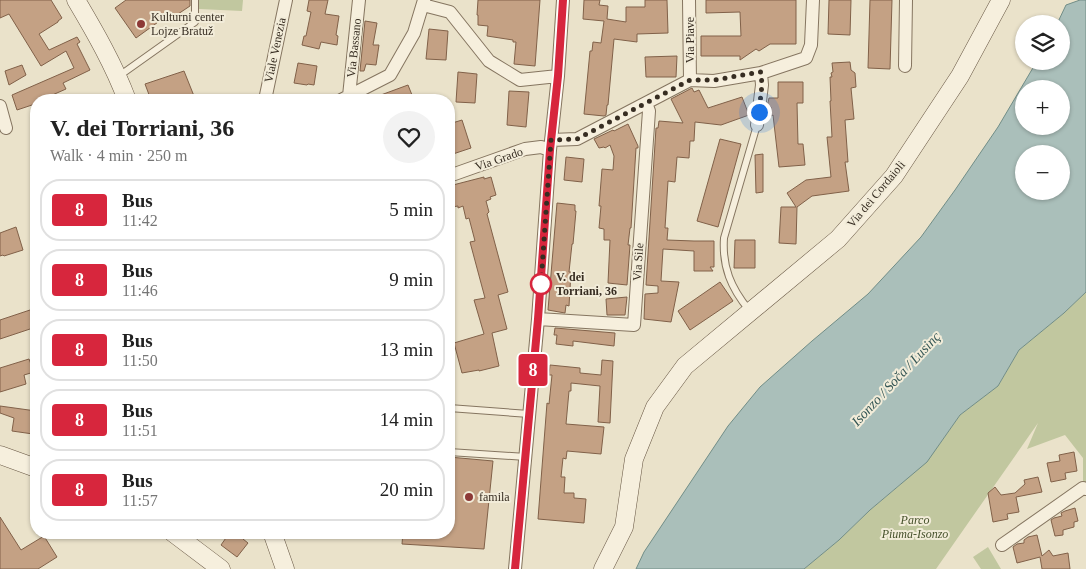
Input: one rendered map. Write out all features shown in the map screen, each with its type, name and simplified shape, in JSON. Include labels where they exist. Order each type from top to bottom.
[{"type":"street","points":[[76,0],[118,77],[125,94]]},
{"type":"street","name":"Viale Venezia","points":[[266,94],[286,0]]},
{"type":"street","name":"Via Bassano","points":[[346,94],[359,0]]},
{"type":"street","points":[[515,569],[538,319],[563,0]]},
{"type":"street","name":"Via Piave","points":[[690,0],[690,80]]},
{"type":"street","name":"Via Piave","points":[[551,145],[577,139],[690,80],[714,80],[761,72],[806,58],[811,44],[813,0]]},
{"type":"street","points":[[905,66],[906,0]]},
{"type":"street","name":"Via dei Cordaioli","points":[[603,569],[624,527],[634,459],[655,407],[685,366],[838,239],[894,176],[960,76],[1001,0]]},
{"type":"street","points":[[353,94],[390,75],[414,33],[423,2],[450,12],[489,61],[520,80],[558,76]]},
{"type":"street","points":[[757,125],[762,85],[761,72]]},
{"type":"street","name":"Via Sile","points":[[538,319],[634,325],[649,111],[646,103]]},
{"type":"street","points":[[0,106],[6,128]]},
{"type":"street","name":"Via Grado","points":[[455,174],[525,149],[551,145]]},
{"type":"street","points":[[0,455],[30,466]]},
{"type":"street","points":[[1002,545],[1083,488],[1086,489]]},
{"type":"street","points":[[181,539],[221,569]]},
{"type":"street","points":[[274,539],[285,569]]},
{"type":"lane","points":[[118,77],[195,22],[196,0]]},
{"type":"lane","points":[[751,311],[742,301],[727,272],[723,249],[724,238],[757,125]]},
{"type":"lane","points":[[455,408],[529,414]]},
{"type":"lane","points":[[455,452],[526,457]]},
{"type":"green space","points":[[199,0],[243,0],[242,11],[199,9]]},
{"type":"green space","name":"Parco Piuma-Isonzo","points":[[1086,292],[1086,489],[1083,488],[1083,458],[1065,435],[1027,449],[1038,423],[936,569],[804,569],[900,485],[939,445],[960,415],[1000,383],[1019,350]]},
{"type":"green space","points":[[988,547],[1001,569],[981,569],[973,557]]},
{"type":"water","name":"Isonzo / Soča / Lusinç","points":[[1086,0],[1086,292],[1019,350],[998,386],[960,415],[927,462],[804,569],[636,569],[644,552],[728,426],[760,387],[868,294],[921,237],[998,127],[1015,98],[1015,135],[1070,135],[1070,80],[1026,80],[1032,70],[1070,70],[1070,15],[1061,15],[1066,5]]},
{"type":"building","points":[[0,0],[51,0],[62,18],[39,34],[49,50],[77,37],[80,42],[77,44],[90,70],[63,83],[66,89],[55,94],[30,94],[30,106],[17,110],[12,95],[74,68],[66,51],[41,66],[9,14],[0,18]]},
{"type":"building","name":"Kulturni center Lojze Bratuž","points":[[126,0],[190,0],[190,6],[175,16],[172,12],[136,38],[115,8]]},
{"type":"building","points":[[309,0],[328,0],[325,14],[339,16],[336,35],[338,36],[337,45],[321,42],[319,49],[302,45],[311,12],[307,11]]},
{"type":"building","points":[[478,0],[540,0],[535,66],[514,64],[516,42],[513,42],[513,40],[487,36],[488,26],[478,25]]},
{"type":"building","points":[[584,0],[600,0],[599,5],[608,6],[607,19],[626,22],[626,7],[645,7],[645,0],[667,0],[668,33],[637,34],[637,42],[614,39],[608,105],[606,115],[604,116],[584,114],[590,51],[592,51],[593,42],[601,43],[604,21],[583,19]]},
{"type":"building","points":[[706,0],[796,0],[796,44],[770,44],[759,51],[756,49],[740,60],[740,56],[701,56],[701,36],[741,36],[740,12],[706,13]]},
{"type":"building","points":[[829,0],[851,0],[850,35],[828,34]]},
{"type":"building","points":[[870,0],[892,0],[890,69],[868,68]]},
{"type":"building","points":[[365,21],[377,23],[373,45],[379,45],[376,65],[366,64],[364,71],[360,71]]},
{"type":"building","points":[[429,29],[448,31],[446,60],[426,59]]},
{"type":"building","points":[[677,56],[676,77],[646,77],[645,57]]},
{"type":"building","points":[[850,62],[851,70],[855,73],[856,87],[851,88],[854,119],[845,120],[848,162],[845,162],[849,191],[812,196],[797,207],[796,244],[779,243],[781,207],[796,207],[787,193],[806,180],[831,177],[827,137],[832,137],[830,77],[832,77],[831,73],[833,72],[832,63]]},
{"type":"building","points":[[298,63],[317,66],[314,85],[294,83]]},
{"type":"building","points":[[22,65],[26,75],[9,85],[5,71]]},
{"type":"building","points":[[184,71],[193,94],[149,94],[145,84]]},
{"type":"building","points":[[458,72],[477,74],[475,103],[456,102]]},
{"type":"building","points":[[778,82],[803,82],[803,103],[797,103],[798,144],[803,144],[805,165],[779,167],[773,115],[771,116],[771,107],[767,107],[769,98],[778,98]]},
{"type":"building","points":[[408,85],[412,94],[384,94]]},
{"type":"building","points":[[692,88],[694,92],[699,90],[708,108],[742,97],[749,115],[721,125],[695,122],[694,141],[690,141],[689,158],[677,157],[675,182],[668,181],[665,228],[668,228],[667,240],[714,241],[714,267],[710,267],[713,271],[694,271],[694,251],[663,249],[661,281],[679,282],[671,322],[644,319],[645,294],[658,293],[658,286],[646,285],[656,128],[658,128],[659,121],[683,123],[671,99]]},
{"type":"building","points":[[509,91],[529,92],[526,127],[507,125]]},
{"type":"building","points":[[462,120],[471,148],[455,153],[455,122]]},
{"type":"building","points":[[628,124],[638,148],[636,148],[631,228],[628,245],[630,245],[627,285],[608,283],[610,240],[604,240],[604,229],[599,228],[601,206],[599,206],[602,169],[613,170],[614,156],[610,145],[605,148],[599,148],[594,139]]},
{"type":"building","points":[[720,139],[741,144],[718,227],[697,221]]},
{"type":"building","points":[[763,154],[763,192],[756,193],[755,155]]},
{"type":"building","points":[[566,157],[584,159],[582,182],[564,180]]},
{"type":"building","points":[[491,177],[496,195],[486,201],[489,212],[487,214],[508,292],[498,295],[507,329],[492,333],[499,366],[462,373],[455,343],[484,334],[474,300],[485,298],[470,242],[475,241],[469,218],[466,219],[463,206],[458,208],[458,206],[455,206],[455,184]]},
{"type":"building","points":[[557,203],[575,205],[576,211],[569,272],[571,272],[569,306],[566,305],[565,313],[548,310]]},
{"type":"building","points":[[16,227],[23,250],[0,256],[0,233]]},
{"type":"building","points":[[735,240],[755,240],[755,268],[734,268]]},
{"type":"building","points":[[720,282],[733,301],[690,330],[678,311]]},
{"type":"building","points":[[627,297],[625,315],[607,315],[606,299]]},
{"type":"building","points":[[30,310],[30,329],[0,339],[0,320]]},
{"type":"building","points":[[555,328],[615,333],[614,346],[573,341],[573,346],[556,344],[557,335],[554,335]]},
{"type":"building","points":[[29,359],[30,362],[30,373],[24,375],[26,384],[0,392],[0,368]]},
{"type":"building","points":[[602,360],[613,361],[610,423],[598,422],[600,386],[571,383],[571,391],[569,391],[566,424],[604,427],[601,454],[567,451],[566,459],[563,458],[561,477],[565,477],[564,493],[574,493],[574,498],[586,499],[584,523],[538,519],[547,403],[549,404],[552,375],[549,375],[550,365],[580,368],[580,373],[601,375]]},
{"type":"building","points":[[0,406],[30,410],[30,434],[12,431],[14,418],[0,413]]},
{"type":"building","points":[[1074,452],[1077,471],[1065,473],[1066,479],[1051,482],[1047,463],[1060,461],[1059,455]]},
{"type":"building","name":"famila","points":[[455,458],[493,461],[484,549],[402,544],[402,539],[455,539]]},
{"type":"building","points":[[1038,477],[1042,492],[1016,497],[1019,512],[1007,514],[1008,519],[993,522],[988,493],[995,487],[1001,495],[1015,493],[1025,484],[1024,480]]},
{"type":"building","points":[[1075,508],[1078,521],[1074,522],[1074,527],[1063,530],[1063,535],[1055,536],[1051,520],[1062,516],[1061,513],[1065,511]]},
{"type":"building","points":[[0,517],[21,550],[39,539],[46,539],[57,557],[38,569],[0,569]]},
{"type":"building","points":[[1037,535],[1042,556],[1049,550],[1053,556],[1068,553],[1070,569],[1042,569],[1040,557],[1017,563],[1013,547],[1024,543],[1024,540],[1028,537]]},
{"type":"building","points":[[225,539],[243,539],[248,543],[237,557],[221,545]]},
{"type":"bus line","name":"8","points":[[515,569],[538,319],[563,0]]},
{"type":"place","name":"Kulturni center Lojze Bratuž","points":[[141,24]]},
{"type":"place","name":"V. dei Torriani, 36","points":[[541,284]]},
{"type":"place","name":"famila","points":[[469,497]]},
{"type":"route","points":[[541,284],[551,140],[577,139],[690,80],[714,80],[761,72],[762,85],[759,112]]}]
